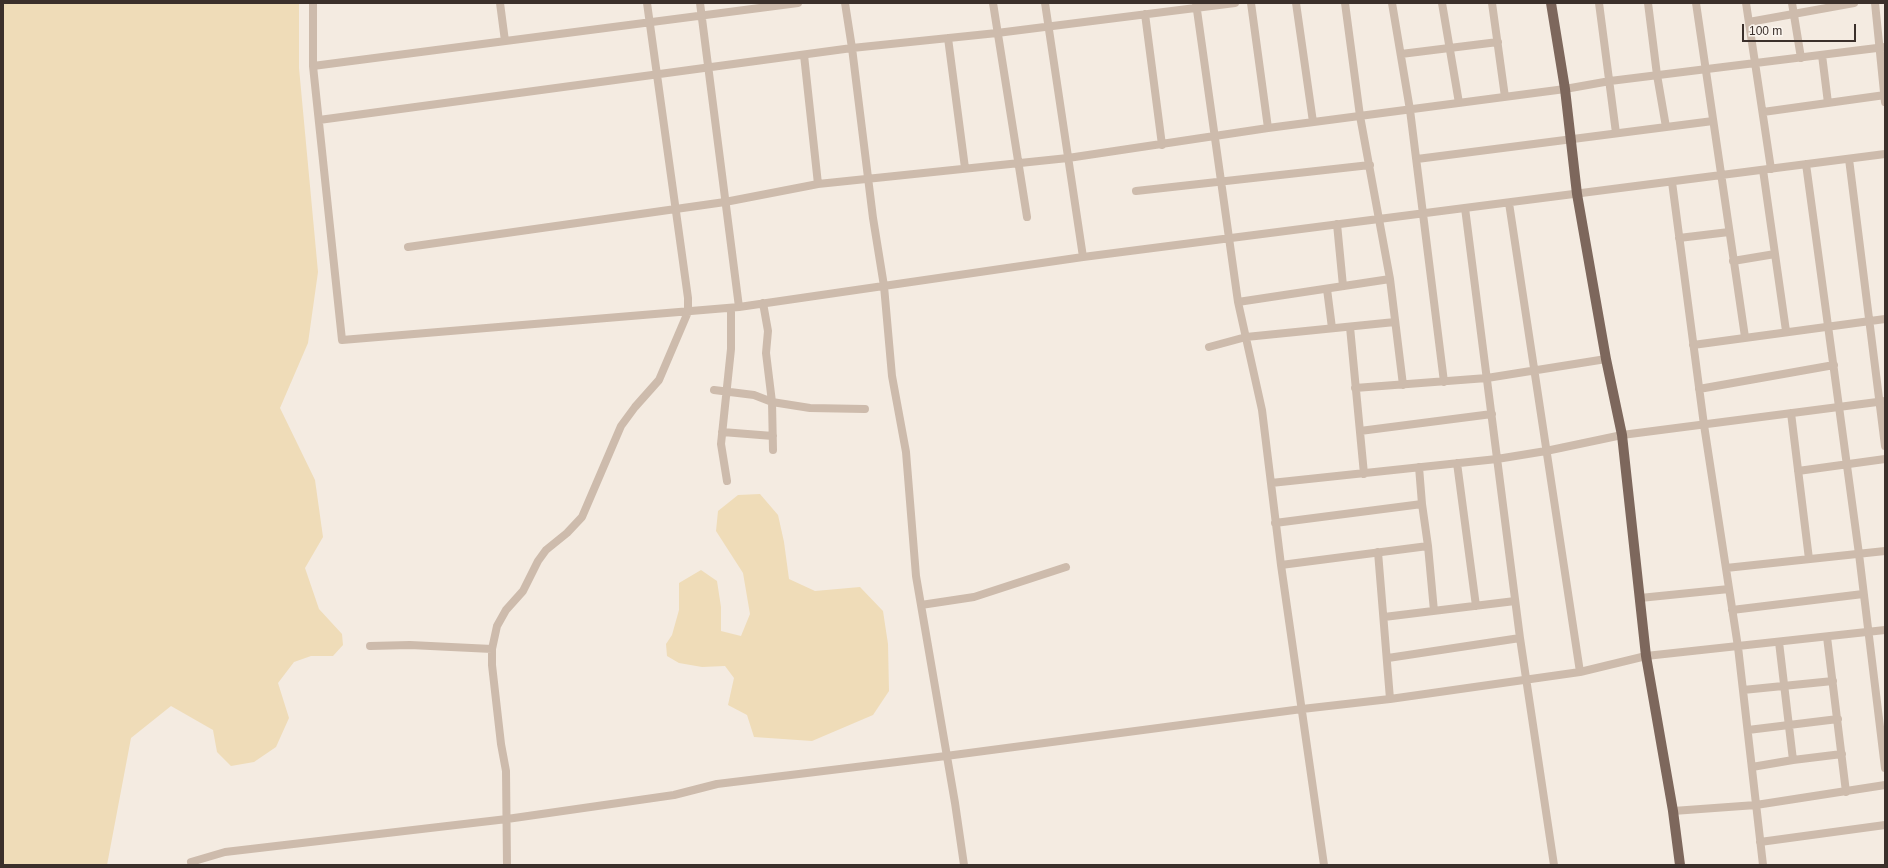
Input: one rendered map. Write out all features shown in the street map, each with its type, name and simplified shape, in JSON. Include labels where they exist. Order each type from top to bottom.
[{"type":"main road","points":[[1551,3],[1565,89],[1577,194],[1606,359],[1622,436],[1646,656],[1673,811],[1680,865]]},
{"type":"street","points":[[313,3],[313,66],[342,340],[735,307],[1083,257],[1885,154]]},
{"type":"street","points":[[500,3],[506,41]]},
{"type":"street","points":[[507,865],[506,771],[501,744],[492,649],[497,626],[503,615],[523,591],[538,561],[546,550],[567,533],[582,517],[621,426],[635,406],[659,380],[688,312],[688,298],[647,3]]},
{"type":"street","points":[[700,3],[725,202],[735,307],[728,392],[721,444],[727,481]]},
{"type":"street","points":[[313,66],[701,17],[747,7],[797,3]]},
{"type":"street","points":[[845,3],[852,48],[859,115],[884,286],[892,376],[906,452],[916,576],[946,756],[956,803],[964,865]]},
{"type":"street","points":[[993,3],[1017,162],[1027,217]]},
{"type":"street","points":[[1045,3],[1047,26],[1083,257]]},
{"type":"street","points":[[319,120],[852,48],[997,33],[1144,14],[1196,5],[1235,3]]},
{"type":"street","points":[[1251,3],[1268,128]]},
{"type":"street","points":[[1296,3],[1312,122]]},
{"type":"street","points":[[1345,3],[1360,116],[1390,280],[1403,385]]},
{"type":"street","points":[[1392,3],[1417,159],[1444,382]]},
{"type":"street","points":[[1442,3],[1458,103]]},
{"type":"street","points":[[1492,3],[1505,97]]},
{"type":"street","points":[[1600,3],[1616,133]]},
{"type":"street","points":[[1648,3],[1657,75],[1666,127]]},
{"type":"street","points":[[1696,3],[1745,337]]},
{"type":"street","points":[[1746,3],[1763,112],[1775,254],[1786,331]]},
{"type":"street","points":[[1792,3],[1801,58]]},
{"type":"street","points":[[1749,22],[1854,3]]},
{"type":"street","points":[[1763,112],[1885,97],[1882,48],[1875,3]]},
{"type":"street","points":[[1196,5],[1216,136],[1228,238],[1238,302],[1262,410],[1275,523],[1324,865]]},
{"type":"street","points":[[1144,14],[1162,145]]},
{"type":"street","points":[[948,38],[965,168]]},
{"type":"street","points":[[1401,54],[1498,42]]},
{"type":"street","points":[[408,247],[675,210],[818,184],[1017,162],[1068,158],[1268,128],[1565,89],[1610,81],[1882,48]]},
{"type":"street","points":[[804,55],[818,184]]},
{"type":"street","points":[[1822,55],[1828,103]]},
{"type":"street","points":[[1417,159],[1713,120]]},
{"type":"street","points":[[1849,159],[1868,321],[1882,401],[1885,446]]},
{"type":"street","points":[[1806,164],[1840,407],[1885,768]]},
{"type":"street","points":[[1136,192],[1370,166]]},
{"type":"street","points":[[1672,182],[1699,390],[1738,647],[1763,865]]},
{"type":"street","points":[[1509,203],[1580,672]]},
{"type":"street","points":[[1465,208],[1520,638],[1554,865]]},
{"type":"street","points":[[1337,224],[1344,286]]},
{"type":"street","points":[[1679,238],[1729,232]]},
{"type":"street","points":[[1734,261],[1775,254]]},
{"type":"street","points":[[1238,302],[1390,280]]},
{"type":"street","points":[[1327,289],[1332,328]]},
{"type":"street","points":[[763,303],[768,331],[766,353],[772,402],[773,450]]},
{"type":"street","points":[[1693,345],[1786,331],[1885,319]]},
{"type":"street","points":[[1208,347],[1246,337],[1395,322]]},
{"type":"street","points":[[1350,327],[1364,474]]},
{"type":"street","points":[[1355,388],[1487,378],[1606,359]]},
{"type":"street","points":[[1699,390],[1834,365]]},
{"type":"street","points":[[714,390],[754,395],[772,402],[810,408],[864,409]]},
{"type":"street","points":[[1271,483],[1497,459],[1622,436],[1882,401]]},
{"type":"street","points":[[1360,431],[1492,414]]},
{"type":"street","points":[[1791,414],[1809,559]]},
{"type":"street","points":[[722,432],[773,436]]},
{"type":"street","points":[[1798,471],[1885,459]]},
{"type":"street","points":[[1457,463],[1476,606]]},
{"type":"street","points":[[1419,467],[1434,611]]},
{"type":"street","points":[[1275,523],[1422,504]]},
{"type":"street","points":[[1281,564],[1428,546]]},
{"type":"street","points":[[1726,568],[1885,551]]},
{"type":"street","points":[[1378,552],[1388,658],[1390,699]]},
{"type":"street","points":[[921,606],[974,597],[1066,567]]},
{"type":"street","points":[[1640,598],[1729,589]]},
{"type":"street","points":[[1732,610],[1863,594]]},
{"type":"street","points":[[1384,617],[1515,601]]},
{"type":"street","points":[[191,862],[225,852],[507,819],[674,795],[717,784],[946,756],[1302,708],[1390,699],[1526,680],[1580,672],[1646,656],[1885,630]]},
{"type":"street","points":[[1827,637],[1846,792]]},
{"type":"street","points":[[1388,658],[1520,638]]},
{"type":"street","points":[[1779,642],[1793,760]]},
{"type":"street","points":[[370,646],[410,645],[492,649]]},
{"type":"street","points":[[1743,690],[1833,681]]},
{"type":"street","points":[[1748,730],[1838,720]]},
{"type":"street","points":[[1752,767],[1842,754]]},
{"type":"street","points":[[1673,811],[1756,805],[1885,785]]},
{"type":"street","points":[[1760,842],[1885,825]]},
{"type":"sand","points":[[3,3],[299,3],[299,68],[318,272],[308,343],[280,408],[315,480],[323,537],[305,568],[319,609],[342,634],[343,645],[333,656],[311,656],[294,662],[278,683],[289,718],[276,747],[254,762],[231,766],[217,752],[213,730],[171,706],[131,738],[107,865],[3,865]]},
{"type":"sand","points":[[760,494],[778,515],[784,542],[789,579],[815,591],[860,587],[883,611],[888,644],[889,691],[873,715],[812,741],[754,737],[747,715],[728,705],[734,678],[725,666],[702,667],[679,663],[667,656],[666,644],[672,635],[679,610],[679,583],[701,570],[717,581],[721,607],[721,631],[741,636],[750,614],[743,573],[716,531],[718,511],[738,495]]}]
